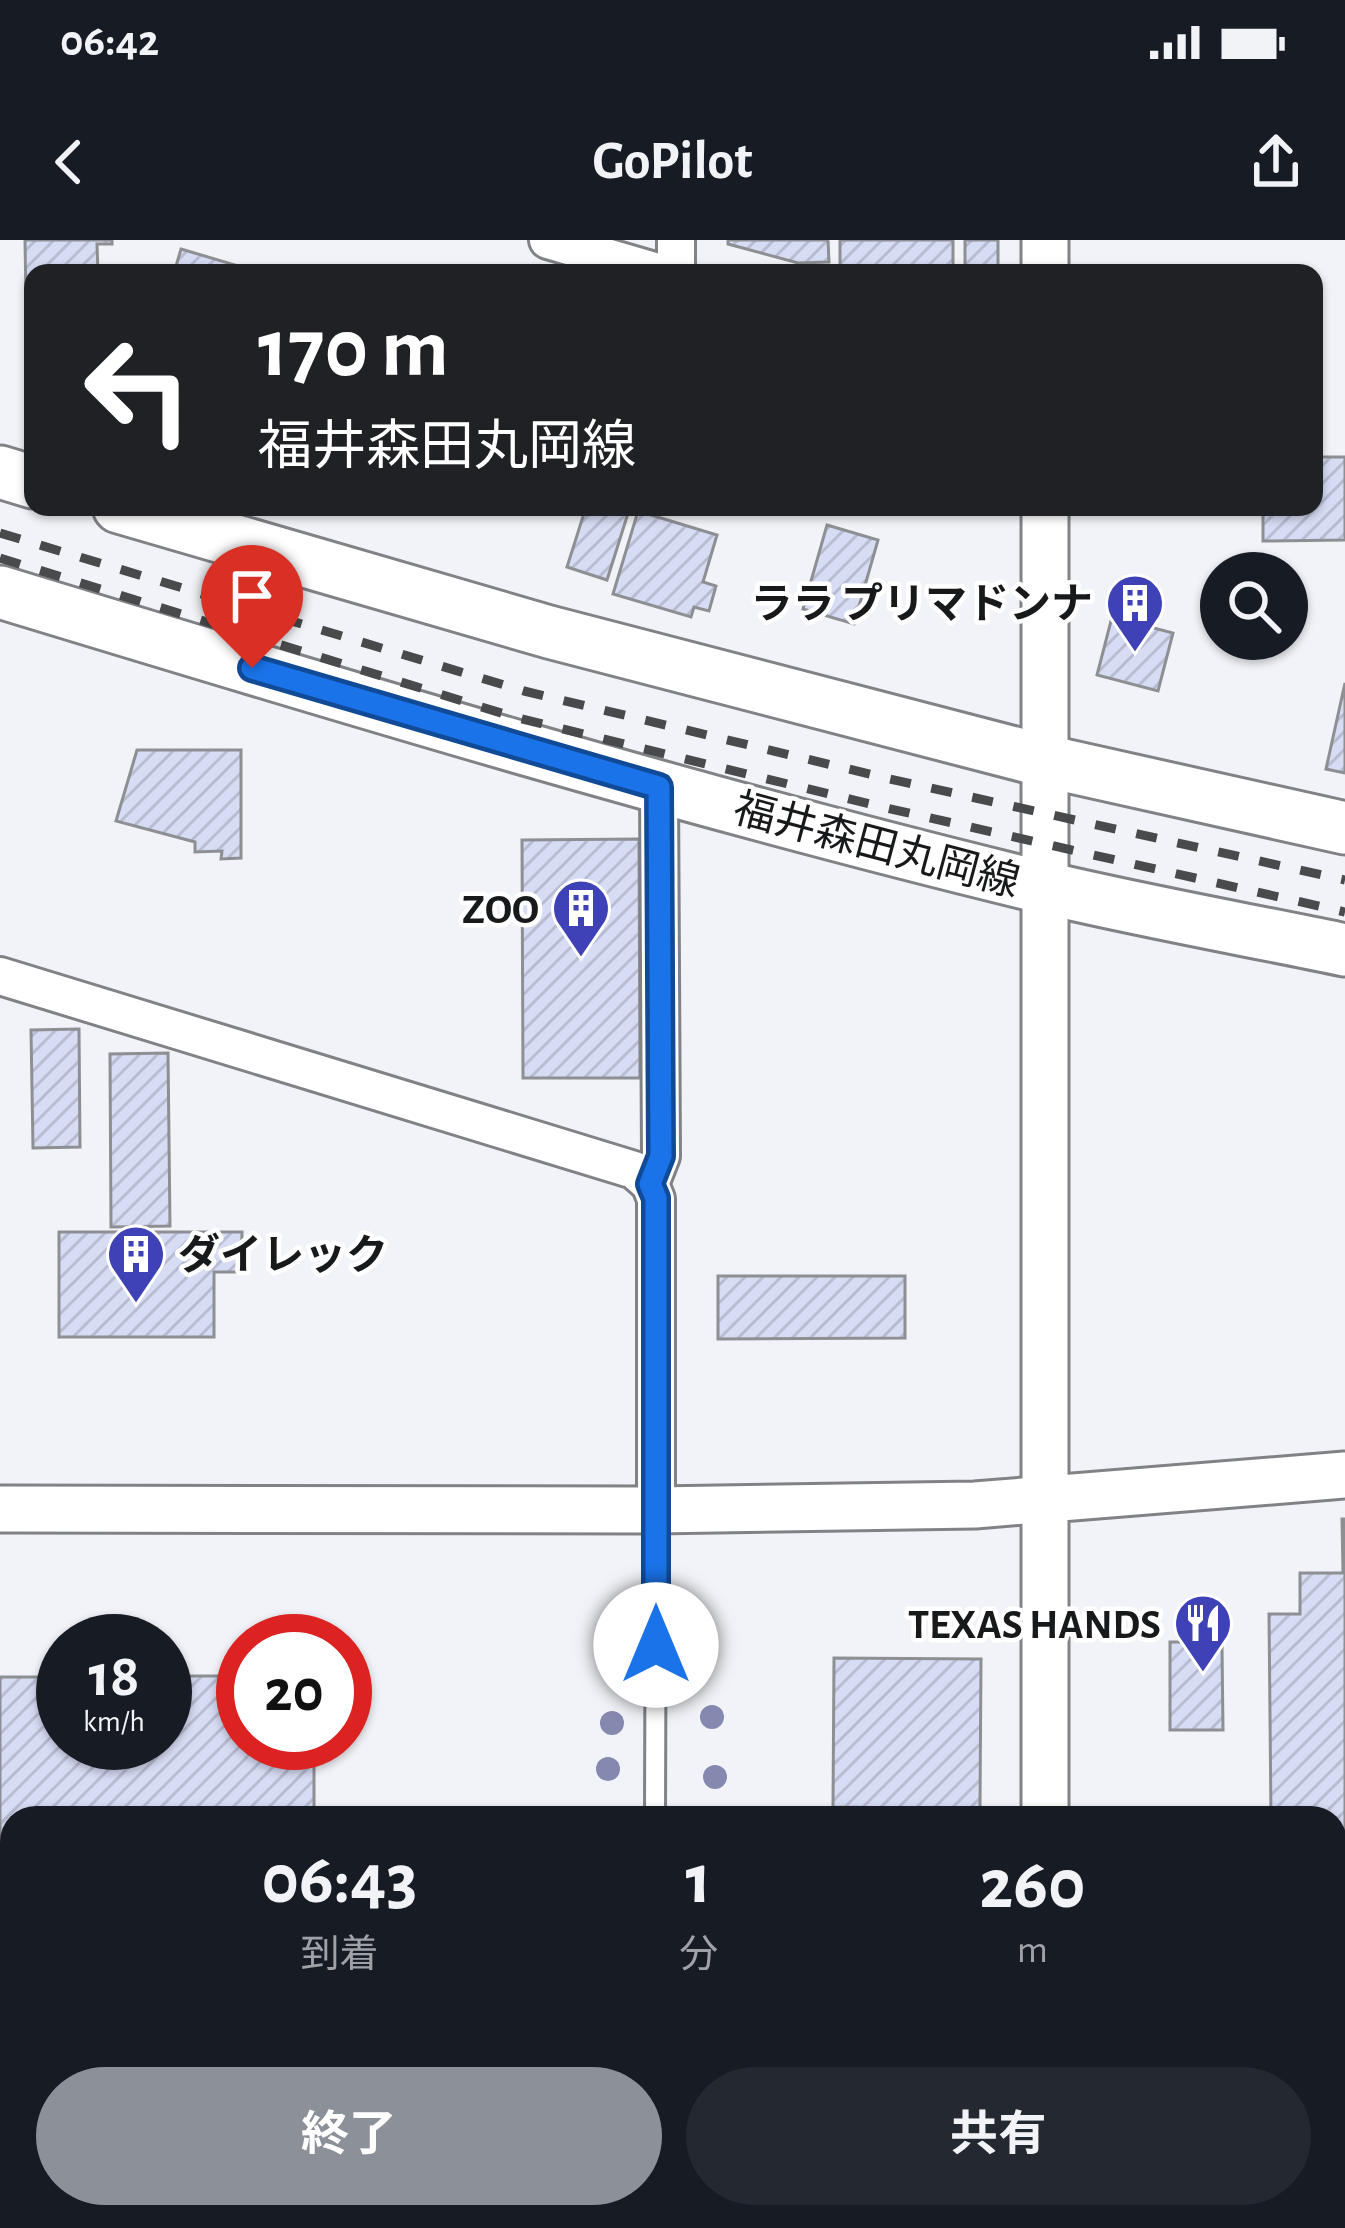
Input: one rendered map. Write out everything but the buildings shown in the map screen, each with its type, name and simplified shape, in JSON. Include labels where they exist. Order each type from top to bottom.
[{"type":"main road","points":[[150,516],[549,632],[1045,760],[1345,828]]},
{"type":"main road","name":"福井森田丸岡線","points":[[0,592],[659,787],[1044,887],[1345,950]]},
{"type":"street","points":[[548,240],[630,264]]},
{"type":"street","points":[[1045,516],[1045,1806]]},
{"type":"street","points":[[650,1184],[661,1156],[659,787]]},
{"type":"street","points":[[0,976],[634,1170],[650,1184],[656,1198],[656,1510]]},
{"type":"street","points":[[0,1509],[656,1510],[975,1504],[1345,1475]]},
{"type":"lane","points":[[655,1806],[656,1510]]},
{"type":"railway","points":[[0,533],[524,691],[890,779],[1345,880]]},
{"type":"railway","points":[[0,558],[514,717],[1345,912]]},
{"type":"place","name":"ララ プリマドンナ","points":[[1135,654]]},
{"type":"place","name":"ZOO","points":[[581,959]]},
{"type":"place","name":"ダイレック","points":[[136,1305]]},
{"type":"place","name":"TEXAS HANDS","points":[[1203,1674]]},
{"type":"route","points":[[252,668],[659,787],[661,1156],[650,1184],[656,1198],[656,1645]]}]
